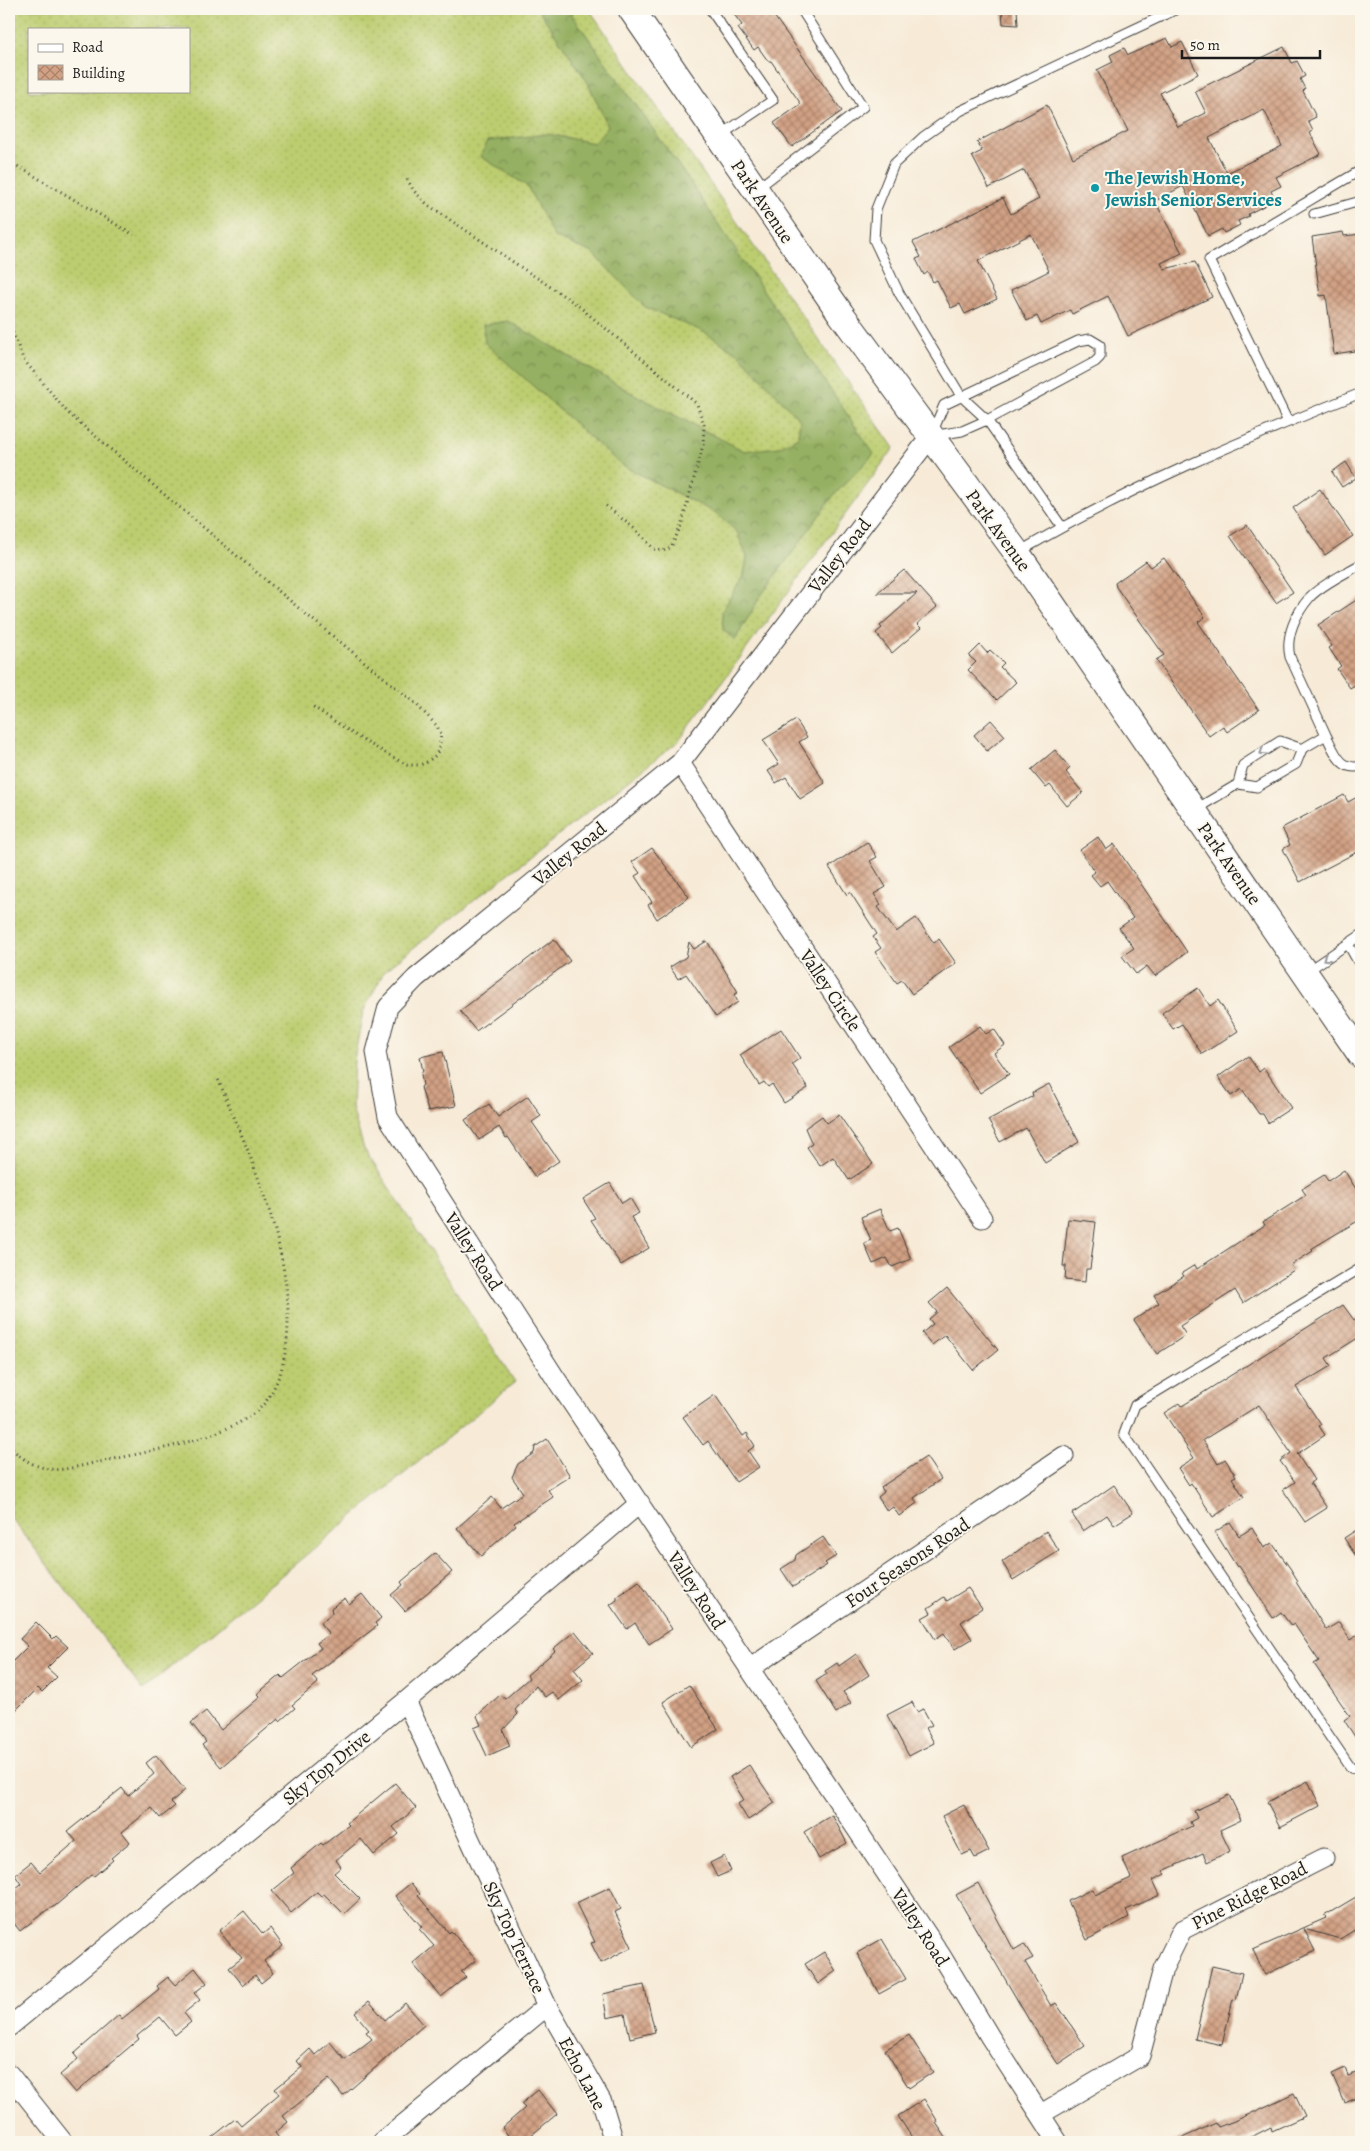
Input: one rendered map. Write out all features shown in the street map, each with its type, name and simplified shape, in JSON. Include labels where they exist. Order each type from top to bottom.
[{"type":"main road","name":"Park Avenue","points":[[631,9],[841,314],[1017,553],[1361,1056]]},
{"type":"street","name":"Valley Road","points":[[931,436],[680,763],[416,978],[388,1007],[376,1052],[388,1117],[549,1368],[940,1954],[990,2037],[1058,2142]]},
{"type":"street","name":"Valley Circle","points":[[680,763],[982,1218]]},
{"type":"street","name":"Four Seasons Road","points":[[749,1669],[1064,1456]]},
{"type":"street","name":"Sky Top Drive","points":[[9,2027],[406,1701],[640,1503]]},
{"type":"street","name":"Sky Top Terrace","points":[[382,2142],[547,2006],[406,1701]]},
{"type":"street","name":"Pine Ridge Road","points":[[1041,2114],[1140,2056],[1163,1969],[1182,1930],[1324,1858]]},
{"type":"street","name":"Echo Lane","points":[[547,2006],[602,2102],[614,2142]]},
{"type":"street","points":[[9,2074],[63,2142]]},
{"type":"lane","points":[[710,9],[773,100],[719,137]]},
{"type":"lane","points":[[755,190],[863,107],[801,9]]},
{"type":"lane","points":[[1062,526],[987,420],[961,396],[899,293],[874,240],[876,209],[894,164],[923,137],[960,111],[1177,9]]},
{"type":"lane","points":[[1288,422],[1209,260],[1361,170]]},
{"type":"lane","points":[[1314,214],[1361,201]]},
{"type":"lane","points":[[1090,339],[1100,345],[1100,357],[1096,362],[987,420],[962,431],[931,436],[944,405],[1078,341],[1090,339]]},
{"type":"lane","points":[[1017,553],[1062,526],[1165,476],[1288,422],[1361,394]]},
{"type":"lane","points":[[1360,565],[1311,596],[1290,631],[1287,646],[1290,657],[1326,735],[1342,764],[1348,767],[1361,766]]},
{"type":"lane","points":[[1194,810],[1238,784],[1256,787],[1296,764],[1302,749],[1326,735]]},
{"type":"lane","points":[[1238,784],[1243,765],[1280,741],[1302,749]]},
{"type":"lane","points":[[1305,972],[1361,935]]},
{"type":"lane","points":[[1348,944],[1361,967]]},
{"type":"lane","points":[[1361,1268],[1135,1405],[1124,1434],[1351,1768],[1361,1770]]},
{"type":"path","points":[[501,9],[508,9]]},
{"type":"path","points":[[9,161],[134,236]]},
{"type":"path","points":[[407,179],[414,191],[428,205],[584,310],[636,356],[690,395],[697,404],[704,425],[703,445],[681,526],[671,547],[663,551],[654,549],[636,530],[605,505]]},
{"type":"path","points":[[9,323],[23,359],[68,413],[300,609],[415,703],[437,726],[441,741],[436,755],[427,762],[420,765],[407,765],[364,741],[312,706]]},
{"type":"path","points":[[9,1444],[23,1459],[50,1469],[144,1453],[192,1441],[244,1420],[264,1405],[274,1389],[285,1352],[288,1324],[282,1262],[268,1204],[218,1079]]},
{"type":"green space","points":[[9,9],[589,9],[894,448],[679,741],[385,970],[363,1012],[354,1060],[352,1108],[364,1149],[515,1382],[143,1690],[9,1515]]},
{"type":"green space","points":[[538,9],[568,9],[679,166],[874,454],[834,495],[760,597],[735,640],[723,630],[722,611],[744,575],[747,557],[737,532],[717,514],[620,464],[485,343],[483,325],[508,321],[632,393],[744,451],[779,447],[798,437],[800,420],[739,354],[704,332],[645,307],[593,253],[554,237],[527,186],[480,156],[488,141],[547,134],[594,143],[608,126],[587,81]]},
{"type":"building","points":[[730,9],[769,9],[842,111],[792,147],[774,123],[801,104],[771,61],[768,61],[758,47],[754,50],[738,28],[742,25]]},
{"type":"building","points":[[1002,9],[1017,9],[1018,25],[1003,24]]},
{"type":"building","name":"The Jewish Home, Jewish Senior Services","points":[[1167,38],[1172,47],[1182,42],[1198,74],[1160,93],[1178,127],[1206,113],[1195,91],[1284,47],[1292,63],[1297,61],[1305,76],[1300,79],[1305,89],[1303,91],[1316,117],[1308,121],[1313,131],[1310,133],[1321,154],[1276,177],[1281,186],[1271,191],[1275,200],[1248,214],[1249,216],[1238,221],[1240,225],[1224,233],[1222,229],[1208,236],[1183,186],[1155,201],[1182,253],[1161,263],[1164,269],[1195,262],[1212,297],[1128,336],[1108,296],[1072,314],[1070,310],[1041,324],[1037,316],[1027,321],[1011,290],[1049,271],[1031,234],[978,261],[997,299],[965,314],[960,304],[951,308],[937,280],[933,282],[928,272],[924,275],[916,259],[921,257],[913,242],[1003,198],[1011,214],[1039,199],[1024,170],[989,188],[972,156],[982,151],[977,142],[1047,105],[1073,158],[1128,131],[1097,70],[1113,62],[1110,55],[1124,48],[1128,55]],"holes":[[[1264,110],[1282,146],[1227,173],[1209,138]]]},
{"type":"building","points":[[1343,232],[1344,236],[1361,234],[1361,350],[1334,354],[1326,295],[1320,296],[1312,237]]},
{"type":"building","points":[[1346,462],[1356,478],[1342,487],[1332,472]]},
{"type":"building","points":[[1320,489],[1353,536],[1325,555],[1293,508]]},
{"type":"building","points":[[1247,525],[1293,592],[1276,603],[1230,536]]},
{"type":"building","points":[[1164,558],[1205,617],[1198,622],[1259,710],[1227,732],[1223,726],[1209,736],[1156,660],[1164,655],[1116,587],[1115,583],[1146,561],[1151,567]]},
{"type":"building","points":[[904,570],[937,607],[917,624],[921,628],[892,653],[876,633],[882,628],[880,626],[917,593],[877,593]]},
{"type":"building","points":[[1361,597],[1361,681],[1350,688],[1337,669],[1341,666],[1329,648],[1332,646],[1318,625]]},
{"type":"building","points":[[980,645],[987,653],[990,650],[1004,663],[1000,667],[1016,682],[997,700],[968,670],[976,662],[969,656]]},
{"type":"building","points":[[796,720],[807,737],[799,742],[825,783],[800,799],[786,777],[776,783],[768,771],[779,764],[763,740]]},
{"type":"building","points":[[991,720],[1005,736],[987,751],[974,735]]},
{"type":"building","points":[[1055,750],[1070,768],[1066,772],[1083,793],[1067,806],[1050,785],[1046,788],[1031,770]]},
{"type":"building","points":[[1344,795],[1348,802],[1361,795],[1361,850],[1300,882],[1283,849],[1290,845],[1282,828]]},
{"type":"building","points":[[1098,837],[1106,850],[1114,844],[1187,952],[1155,976],[1147,966],[1136,974],[1122,956],[1134,948],[1119,928],[1133,918],[1107,881],[1100,886],[1091,875],[1095,872],[1080,850]]},
{"type":"building","points":[[867,842],[877,857],[870,861],[886,887],[874,894],[881,905],[878,907],[896,932],[916,918],[934,943],[939,939],[956,963],[912,994],[902,980],[897,983],[875,952],[881,948],[873,937],[877,934],[850,892],[847,895],[829,867]]},
{"type":"building","points":[[652,848],[689,897],[657,919],[648,905],[652,902],[635,876],[640,873],[632,862]]},
{"type":"building","points":[[554,939],[570,961],[476,1031],[460,1011]]},
{"type":"building","points":[[707,941],[738,992],[734,995],[738,1002],[716,1017],[686,974],[678,979],[670,967],[686,957],[689,942],[694,949]]},
{"type":"building","points":[[1198,988],[1210,1006],[1218,1000],[1238,1031],[1202,1054],[1182,1024],[1173,1029],[1162,1013]]},
{"type":"building","points":[[980,1026],[986,1034],[994,1029],[1005,1045],[994,1053],[1009,1074],[980,1093],[949,1047]]},
{"type":"building","points":[[781,1029],[800,1058],[792,1064],[808,1088],[784,1103],[772,1084],[768,1087],[764,1082],[759,1085],[740,1055]]},
{"type":"building","points":[[443,1052],[456,1106],[428,1111],[421,1087],[423,1085],[421,1074],[423,1071],[420,1057]]},
{"type":"building","points":[[1248,1056],[1259,1072],[1264,1068],[1291,1108],[1268,1123],[1263,1114],[1259,1114],[1242,1089],[1231,1096],[1218,1077]]},
{"type":"building","points":[[1049,1084],[1079,1142],[1045,1163],[1026,1128],[1000,1142],[988,1120],[1033,1096],[1032,1093]]},
{"type":"building","points":[[528,1096],[541,1116],[532,1122],[559,1161],[535,1177],[499,1127],[479,1140],[465,1120],[489,1104],[498,1117]]},
{"type":"building","points":[[839,1115],[873,1164],[849,1180],[833,1157],[820,1166],[807,1147],[812,1144],[805,1128],[822,1116],[827,1123]]},
{"type":"building","points":[[1344,1170],[1361,1197],[1361,1219],[1311,1249],[1313,1251],[1291,1265],[1294,1270],[1243,1303],[1235,1290],[1180,1326],[1186,1335],[1157,1354],[1134,1320],[1159,1303],[1154,1295],[1184,1276],[1182,1273],[1195,1265],[1197,1269],[1265,1225],[1263,1222],[1306,1195],[1302,1189],[1324,1175],[1328,1181]]},
{"type":"building","points":[[610,1183],[622,1203],[630,1198],[639,1213],[631,1217],[649,1248],[621,1265],[591,1220],[595,1218],[583,1199]]},
{"type":"building","points":[[880,1209],[890,1231],[898,1228],[911,1259],[892,1267],[887,1258],[873,1264],[864,1243],[871,1240],[861,1217]]},
{"type":"building","points":[[1068,1219],[1096,1222],[1090,1269],[1086,1269],[1085,1282],[1065,1280],[1066,1266],[1063,1266]]},
{"type":"building","points":[[947,1288],[998,1350],[973,1370],[945,1335],[932,1345],[922,1333],[933,1324],[929,1319],[937,1312],[929,1303]]},
{"type":"building","points":[[1343,1305],[1354,1320],[1361,1316],[1361,1336],[1326,1358],[1331,1366],[1296,1387],[1321,1425],[1319,1426],[1325,1435],[1297,1454],[1314,1480],[1310,1483],[1327,1508],[1305,1522],[1283,1490],[1295,1482],[1280,1461],[1291,1453],[1259,1405],[1203,1440],[1218,1464],[1225,1459],[1236,1476],[1232,1478],[1244,1497],[1213,1517],[1191,1483],[1189,1485],[1178,1468],[1194,1458],[1164,1413],[1180,1403],[1182,1406]]},
{"type":"building","points":[[715,1395],[743,1436],[747,1433],[755,1446],[748,1451],[759,1467],[736,1482],[708,1441],[703,1445],[683,1417]]},
{"type":"building","points":[[547,1439],[570,1476],[548,1490],[553,1497],[514,1523],[516,1525],[481,1556],[457,1528],[492,1497],[501,1508],[523,1493],[512,1477],[518,1464],[534,1453],[535,1447]]},
{"type":"building","points":[[926,1457],[941,1479],[914,1498],[917,1503],[899,1516],[893,1507],[887,1511],[878,1497],[884,1492],[881,1487]]},
{"type":"building","points":[[1114,1485],[1133,1513],[1114,1525],[1107,1515],[1083,1531],[1072,1514]]},
{"type":"building","points":[[1230,1522],[1239,1536],[1252,1528],[1264,1548],[1272,1543],[1290,1568],[1298,1581],[1296,1582],[1326,1630],[1339,1622],[1350,1640],[1361,1633],[1361,1746],[1344,1720],[1350,1716],[1314,1664],[1319,1661],[1294,1624],[1291,1626],[1281,1612],[1273,1618],[1215,1532]]},
{"type":"building","points":[[1361,1527],[1361,1564],[1344,1538]]},
{"type":"building","points":[[1046,1531],[1059,1551],[1013,1580],[1002,1562]]},
{"type":"building","points":[[823,1537],[836,1556],[825,1563],[827,1565],[793,1587],[781,1569],[795,1560],[796,1555]]},
{"type":"building","points":[[435,1553],[452,1572],[405,1611],[391,1595],[403,1585],[401,1582]]},
{"type":"building","points":[[639,1581],[672,1629],[649,1644],[635,1623],[627,1629],[610,1605],[617,1600],[617,1597]]},
{"type":"building","points":[[968,1588],[982,1608],[961,1622],[972,1639],[955,1649],[944,1633],[935,1639],[922,1618],[931,1613],[928,1608],[944,1597],[947,1601]]},
{"type":"building","points":[[362,1594],[381,1618],[375,1623],[377,1626],[312,1676],[318,1683],[292,1705],[295,1708],[280,1721],[278,1719],[221,1767],[202,1745],[206,1742],[191,1723],[206,1711],[221,1730],[260,1697],[257,1694],[280,1675],[283,1678],[321,1648],[317,1643],[329,1634],[320,1623],[332,1613],[331,1608],[345,1598],[349,1604]]},
{"type":"building","points":[[36,1622],[53,1639],[56,1636],[68,1647],[47,1668],[57,1677],[42,1692],[38,1688],[9,1717],[9,1665],[28,1646],[20,1639]]},
{"type":"building","points":[[575,1631],[593,1653],[574,1669],[583,1680],[559,1700],[552,1692],[545,1697],[536,1686],[515,1710],[518,1714],[503,1730],[510,1746],[487,1756],[474,1728],[481,1725],[477,1716],[500,1695],[505,1699],[529,1678],[527,1675],[555,1651],[553,1649]]},
{"type":"building","points":[[856,1654],[869,1675],[843,1692],[851,1703],[836,1713],[816,1681],[827,1674],[825,1671],[837,1663],[839,1666]]},
{"type":"building","points":[[689,1685],[718,1729],[691,1747],[663,1702]]},
{"type":"building","points":[[912,1702],[917,1712],[923,1709],[932,1725],[926,1728],[934,1743],[909,1756],[887,1715]]},
{"type":"building","points":[[156,1755],[185,1790],[171,1802],[175,1806],[160,1818],[152,1808],[122,1832],[130,1842],[111,1858],[113,1860],[20,1931],[9,1917],[9,1894],[21,1884],[15,1875],[31,1862],[40,1872],[76,1841],[68,1831],[122,1788],[128,1796],[154,1774],[146,1763]]},
{"type":"building","points":[[749,1765],[775,1803],[748,1820],[738,1804],[744,1800],[730,1777]]},
{"type":"building","points":[[1308,1781],[1320,1806],[1280,1827],[1267,1802]]},
{"type":"building","points":[[395,1783],[416,1808],[393,1827],[399,1834],[374,1855],[361,1839],[336,1860],[341,1867],[334,1873],[360,1899],[344,1914],[324,1894],[321,1896],[317,1892],[291,1913],[272,1891],[294,1873],[291,1868],[321,1843],[323,1845],[349,1825],[347,1823]]},
{"type":"building","points":[[1229,1795],[1241,1820],[1220,1830],[1230,1851],[1207,1862],[1203,1853],[1163,1871],[1165,1874],[1153,1880],[1160,1895],[1126,1910],[1129,1917],[1087,1940],[1068,1901],[1092,1889],[1095,1895],[1131,1878],[1122,1858],[1192,1826],[1190,1822],[1197,1818],[1194,1811]]},
{"type":"building","points":[[964,1805],[989,1851],[975,1858],[971,1851],[962,1855],[942,1816]]},
{"type":"building","points":[[832,1815],[847,1843],[819,1859],[804,1832]]},
{"type":"building","points":[[724,1856],[731,1871],[717,1877],[710,1863]]},
{"type":"building","points":[[411,1883],[420,1894],[418,1896],[449,1933],[451,1931],[476,1960],[461,1972],[466,1977],[441,1997],[413,1964],[434,1946],[419,1929],[422,1927],[395,1896]]},
{"type":"building","points":[[978,1883],[1014,1950],[1024,1944],[1033,1958],[1025,1962],[1051,2006],[1056,2003],[1085,2046],[1058,2064],[1029,2020],[956,1895]]},
{"type":"building","points":[[610,1887],[621,1909],[615,1912],[632,1947],[601,1963],[591,1943],[595,1942],[576,1903]]},
{"type":"building","points":[[1361,1894],[1361,1926],[1340,1939],[1304,1929],[1315,1951],[1265,1975],[1253,1950],[1326,1918],[1324,1916]]},
{"type":"building","points":[[244,1911],[263,1934],[270,1928],[283,1946],[264,1961],[273,1973],[261,1983],[255,1975],[243,1985],[229,1968],[242,1958],[219,1931]]},
{"type":"building","points":[[882,1939],[906,1979],[879,1994],[857,1953]]},
{"type":"building","points":[[824,1952],[836,1971],[818,1984],[805,1964]]},
{"type":"building","points":[[1212,1966],[1242,1973],[1236,2000],[1233,1999],[1222,2045],[1195,2039]]},
{"type":"building","points":[[195,1968],[207,1983],[194,1993],[200,2000],[184,2013],[191,2022],[175,2035],[160,2017],[137,2036],[139,2039],[75,2093],[60,2075],[78,2059],[74,2054],[119,2015],[122,2019],[159,1989],[157,1986],[168,1977],[175,1985]]},
{"type":"building","points":[[644,1985],[655,2032],[630,2038],[625,2014],[607,2018],[603,1994]]},
{"type":"building","points":[[369,2001],[385,2020],[405,2003],[424,2025],[343,2096],[329,2079],[283,2116],[288,2122],[275,2133],[282,2142],[206,2142],[235,2119],[241,2126],[279,2094],[275,2089],[302,2067],[297,2061],[310,2049],[315,2055],[330,2042],[345,2060],[372,2039],[366,2032],[369,2030],[355,2013]]},
{"type":"building","points":[[909,2035],[933,2072],[909,2088],[885,2050]]},
{"type":"building","points":[[1345,2068],[1348,2076],[1361,2071],[1361,2096],[1345,2103],[1332,2074]]},
{"type":"building","points":[[538,2090],[557,2114],[523,2142],[514,2142],[502,2128],[525,2108],[521,2104]]},
{"type":"building","points":[[1294,2093],[1305,2116],[1272,2131],[1271,2127],[1241,2142],[1173,2142],[1216,2123],[1218,2127],[1237,2120]]},
{"type":"building","points":[[924,2099],[938,2122],[936,2123],[949,2142],[915,2142],[898,2116]]},
{"type":"place","name":"The Jewish Home, Jewish Senior Services","points":[[1095,188]]}]
